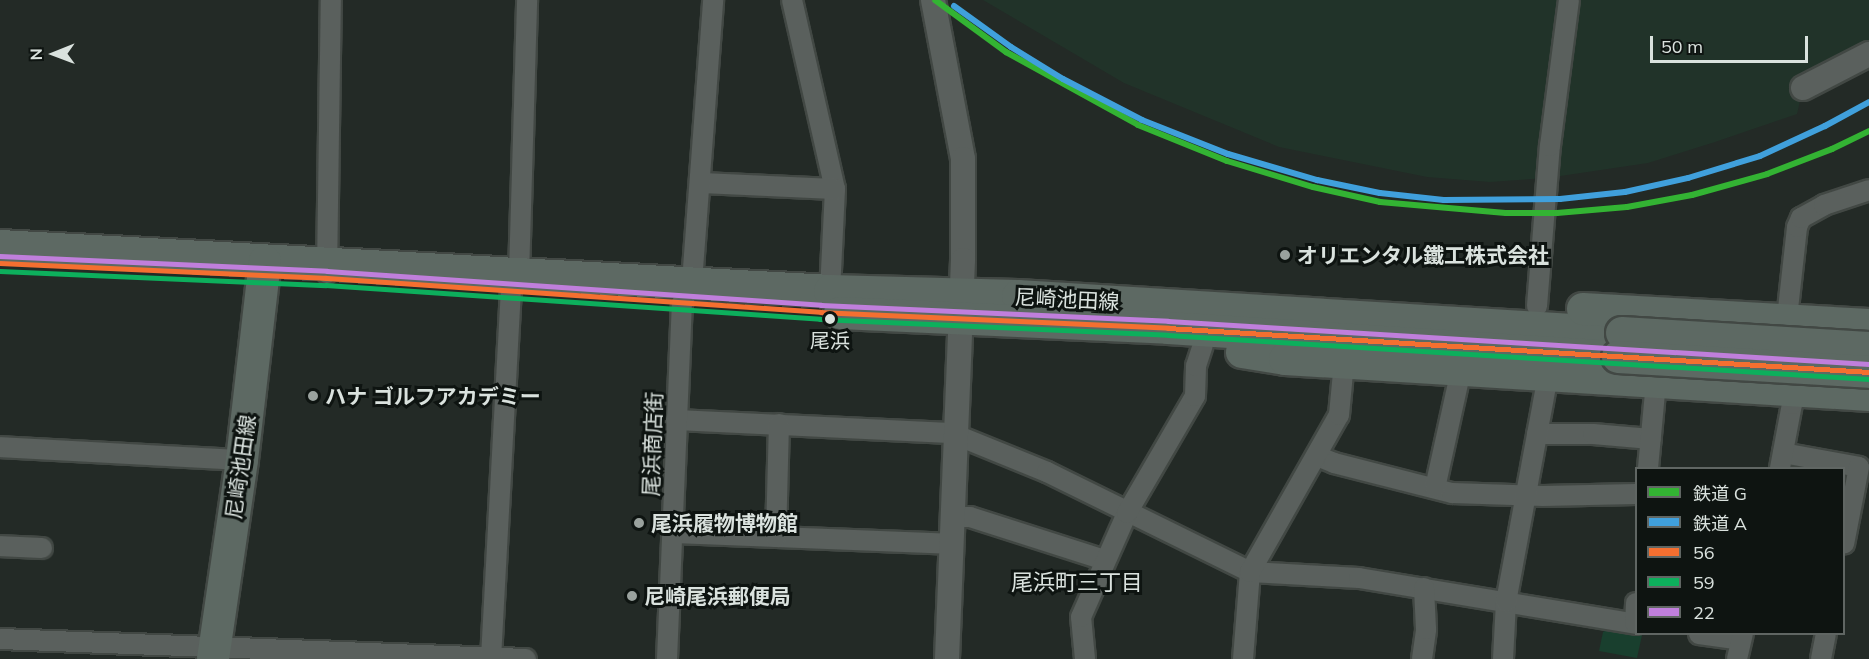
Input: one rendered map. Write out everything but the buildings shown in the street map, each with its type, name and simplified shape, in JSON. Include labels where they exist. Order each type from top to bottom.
[{"type":"main road","name":"尼崎池田線","points":[[0,246],[264,268]]},
{"type":"main road","name":"尼崎池田線","points":[[0,262],[264,268],[1168,317],[1620,345],[1869,372]]},
{"type":"main road","name":"尼崎池田線","points":[[214,653],[242,460],[264,268]]},
{"type":"main road","name":"尼崎池田線","points":[[687,292],[830,291],[961,306]]},
{"type":"main road","points":[[1869,325],[1270,293],[1219,293],[1168,317],[1203,345],[1285,359],[1869,395]]},
{"type":"main road","name":"尼崎池田線","points":[[1620,345],[1869,348]]},
{"type":"street","points":[[327,271],[331,0]]},
{"type":"street","points":[[491,658],[515,283],[527,0]]},
{"type":"street","name":"尾浜商店街","points":[[667,659],[676,420],[687,292],[701,183],[713,0]]},
{"type":"street","points":[[792,0],[835,189],[830,291]]},
{"type":"street","points":[[933,0],[963,159],[961,306],[947,659]]},
{"type":"street","points":[[1537,306],[1550,146],[1569,0]]},
{"type":"street","points":[[1803,88],[1869,54]]},
{"type":"street","points":[[701,183],[835,189]]},
{"type":"street","points":[[1845,539],[1859,467],[1781,461],[1792,404],[1790,391],[1794,321],[1788,309],[1797,227],[1801,218],[1824,205],[1869,190]]},
{"type":"street","points":[[1085,659],[1081,617],[1127,513],[1195,396],[1196,366],[1203,345]]},
{"type":"street","points":[[1243,659],[1250,572],[1317,456],[1341,409],[1344,362]]},
{"type":"street","points":[[1435,488],[1461,370]]},
{"type":"street","points":[[1503,659],[1506,602],[1548,375]]},
{"type":"street","points":[[1648,467],[1656,382]]},
{"type":"street","points":[[676,420],[956,434],[1047,471],[1127,513],[1250,572],[1337,576],[1635,623]]},
{"type":"street","points":[[776,537],[779,424]]},
{"type":"street","points":[[1537,434],[1593,434],[1651,439]]},
{"type":"street","points":[[0,447],[242,460]]},
{"type":"street","points":[[1317,456],[1334,463],[1452,493],[1635,494]]},
{"type":"street","points":[[953,518],[970,518],[1105,560]]},
{"type":"street","points":[[672,533],[952,544]]},
{"type":"street","points":[[0,546],[42,548]]},
{"type":"street","points":[[1422,659],[1426,629],[1424,588]]},
{"type":"street","points":[[1706,635],[1740,644]]},
{"type":"street","points":[[1821,659],[1826,635]]},
{"type":"street","points":[[0,639],[214,653],[526,659]]},
{"type":"shaded area","points":[[983,0],[1869,0],[1869,54],[1803,88],[1797,114],[1715,142],[1648,163],[1547,178],[1490,182],[1427,177],[1279,147],[1124,83]]},
{"type":"green space","points":[[1608,629],[1642,635],[1637,658],[1599,651],[1603,632]]},
{"type":"rail line","name":"G","points":[[935,0],[1006,52],[1138,125],[1227,161],[1313,187],[1380,202],[1506,213],[1557,213],[1627,207],[1692,195],[1767,174],[1832,149],[1869,131]]},
{"type":"rail line","name":"A","points":[[954,6],[1011,47],[1063,79],[1142,120],[1228,154],[1317,180],[1380,193],[1444,200],[1560,199],[1625,192],[1688,178],[1760,156],[1825,126],[1869,102]]},
{"type":"transit line","name":"22","points":[[0,256],[327,271],[821,305],[1168,321],[1869,364]]},
{"type":"transit line","name":"56","points":[[0,263],[326,278],[821,312],[1168,328],[1869,372]]},
{"type":"transit line","name":"59","points":[[0,271],[326,285],[820,319],[1168,335],[1869,379]]},
{"type":"place","name":"オリエンタル鐵工株式会社","points":[[1285,255]]},
{"type":"place","name":"尾浜","points":[[830,319]]},
{"type":"place","name":"ハナ ゴルフアカデミー","points":[[313,396]]},
{"type":"place","name":"尾浜履物博物館","points":[[639,523]]},
{"type":"place","name":"尼崎尾浜郵便局","points":[[632,596]]},
{"type":"district","name":"尾浜町三丁目","points":[[1077,583]]}]
